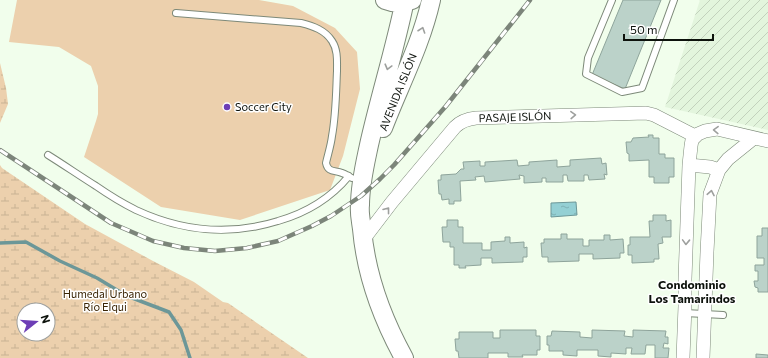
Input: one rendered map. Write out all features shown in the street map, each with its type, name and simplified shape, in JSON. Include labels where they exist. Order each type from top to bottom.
[{"type":"main road","points":[[385,0],[395,3],[407,1]]},
{"type":"main road","name":"AVENIDA ISLÓN","points":[[355,180],[408,68],[428,13],[431,0]]},
{"type":"main road","name":"AVENIDA ISLÓN","points":[[404,358],[379,304],[366,262],[360,204],[355,180],[376,116],[407,1]]},
{"type":"main road","name":"AVENIDA ISLÓN","points":[[388,324],[412,358]]},
{"type":"street","name":"PASAJE ISLÓN","points":[[363,240],[392,202],[455,127],[465,120],[476,118],[646,113],[654,114],[695,136]]},
{"type":"street","points":[[683,358],[689,165],[690,146],[692,140],[695,136],[704,131],[717,129],[768,141]]},
{"type":"street","points":[[703,358],[710,194],[719,170],[728,159],[754,138]]},
{"type":"street","points":[[689,165],[710,167],[719,170]]},
{"type":"lane","points":[[612,0],[588,58],[586,74],[622,92],[642,88],[674,0]]},
{"type":"lane","points":[[176,13],[301,23],[323,31],[335,46],[337,52],[335,114],[326,166],[329,169],[342,173],[355,180]]},
{"type":"lane","points":[[48,155],[120,202],[135,210],[173,224],[211,230],[226,230],[256,226],[285,219],[306,210],[326,198],[339,187],[355,180]]},
{"type":"lane","points":[[685,313],[723,315]]},
{"type":"shaded area","points":[[700,0],[768,0],[768,130],[665,107]]},
{"type":"green space","name":"Soccer City","points":[[17,0],[259,0],[293,6],[335,28],[357,52],[360,89],[343,156],[330,190],[240,220],[161,207],[84,157],[98,114],[98,86],[91,66],[59,47],[9,42]]},
{"type":"green space","points":[[0,63],[8,104],[0,123]]},
{"type":"green space","name":"Humedal Urbano Río Elqui","points":[[0,165],[2,168],[85,224],[194,282],[223,302],[228,303],[308,358],[0,358]]},
{"type":"water","points":[[576,202],[577,215],[551,217],[551,203]]},
{"type":"building","points":[[623,0],[661,0],[625,89],[592,75]]},
{"type":"building","points":[[648,135],[653,135],[653,138],[659,138],[659,154],[665,154],[665,158],[674,158],[674,177],[669,177],[669,183],[654,183],[654,177],[649,177],[649,160],[629,161],[626,142],[631,142],[633,138],[649,137]]},
{"type":"building","points":[[601,158],[602,164],[606,163],[607,175],[604,174],[605,179],[589,180],[588,175],[584,175],[584,181],[568,181],[567,175],[563,175],[563,182],[546,182],[546,178],[542,178],[542,182],[524,183],[524,176],[519,175],[520,179],[485,182],[484,176],[475,177],[476,180],[460,181],[461,201],[454,201],[454,204],[449,204],[449,199],[442,200],[441,194],[439,194],[438,180],[441,180],[441,175],[456,174],[461,169],[464,169],[463,162],[480,161],[480,166],[485,166],[485,162],[517,160],[518,166],[529,165],[529,162],[557,160],[557,167],[570,166],[570,160]]},
{"type":"building","points":[[653,215],[666,215],[666,221],[671,220],[671,237],[662,237],[663,243],[658,244],[659,259],[654,259],[654,262],[632,263],[632,255],[628,255],[630,237],[650,237],[649,221],[653,221]]},
{"type":"building","points":[[447,220],[458,220],[458,227],[463,227],[463,243],[482,243],[482,250],[491,250],[491,242],[505,241],[505,237],[510,237],[510,243],[524,242],[524,248],[527,247],[527,257],[523,257],[523,262],[492,263],[492,258],[481,258],[481,265],[459,268],[459,265],[454,265],[454,247],[450,247],[450,242],[443,242],[442,227],[447,227]]},
{"type":"building","points":[[762,228],[768,228],[768,292],[758,292],[758,288],[755,287],[754,281],[758,281],[758,271],[755,271],[755,265],[764,265],[764,258],[757,258],[757,236],[762,236]]},
{"type":"building","points":[[561,234],[567,234],[567,239],[583,239],[583,246],[589,246],[589,240],[604,240],[604,235],[610,235],[610,240],[623,239],[624,253],[620,253],[620,258],[593,259],[593,254],[579,254],[579,261],[548,262],[548,257],[542,257],[541,243],[544,243],[544,239],[561,239]]},
{"type":"building","points":[[500,330],[536,330],[536,336],[540,336],[540,350],[537,350],[537,355],[522,355],[523,357],[508,357],[508,353],[488,353],[488,358],[459,358],[458,351],[456,351],[455,339],[459,339],[459,332],[493,332],[493,338],[500,338]]},
{"type":"building","points":[[592,330],[625,331],[624,336],[633,337],[633,330],[666,331],[665,337],[668,337],[668,344],[664,343],[663,348],[669,348],[668,358],[655,358],[655,345],[646,345],[645,354],[631,354],[632,348],[626,348],[626,354],[611,353],[611,357],[598,356],[598,350],[577,350],[577,356],[563,355],[563,351],[549,351],[547,336],[551,336],[552,331],[580,332],[580,337],[592,338]]},
{"type":"building","points":[[756,354],[768,355],[768,358],[756,358]]},
{"type":"waterway","points":[[0,243],[26,242],[60,261],[97,278],[127,296],[169,312],[181,330],[190,358]]},
{"type":"railway","points":[[0,150],[111,223],[153,241],[184,248],[215,251],[247,248],[278,241],[331,216],[361,196],[380,179],[446,106],[530,0]]},
{"type":"place","name":"Soccer City","points":[[227,107]]},
{"type":"district","name":"Condominio Los Tamarindos","points":[[692,292]]}]
